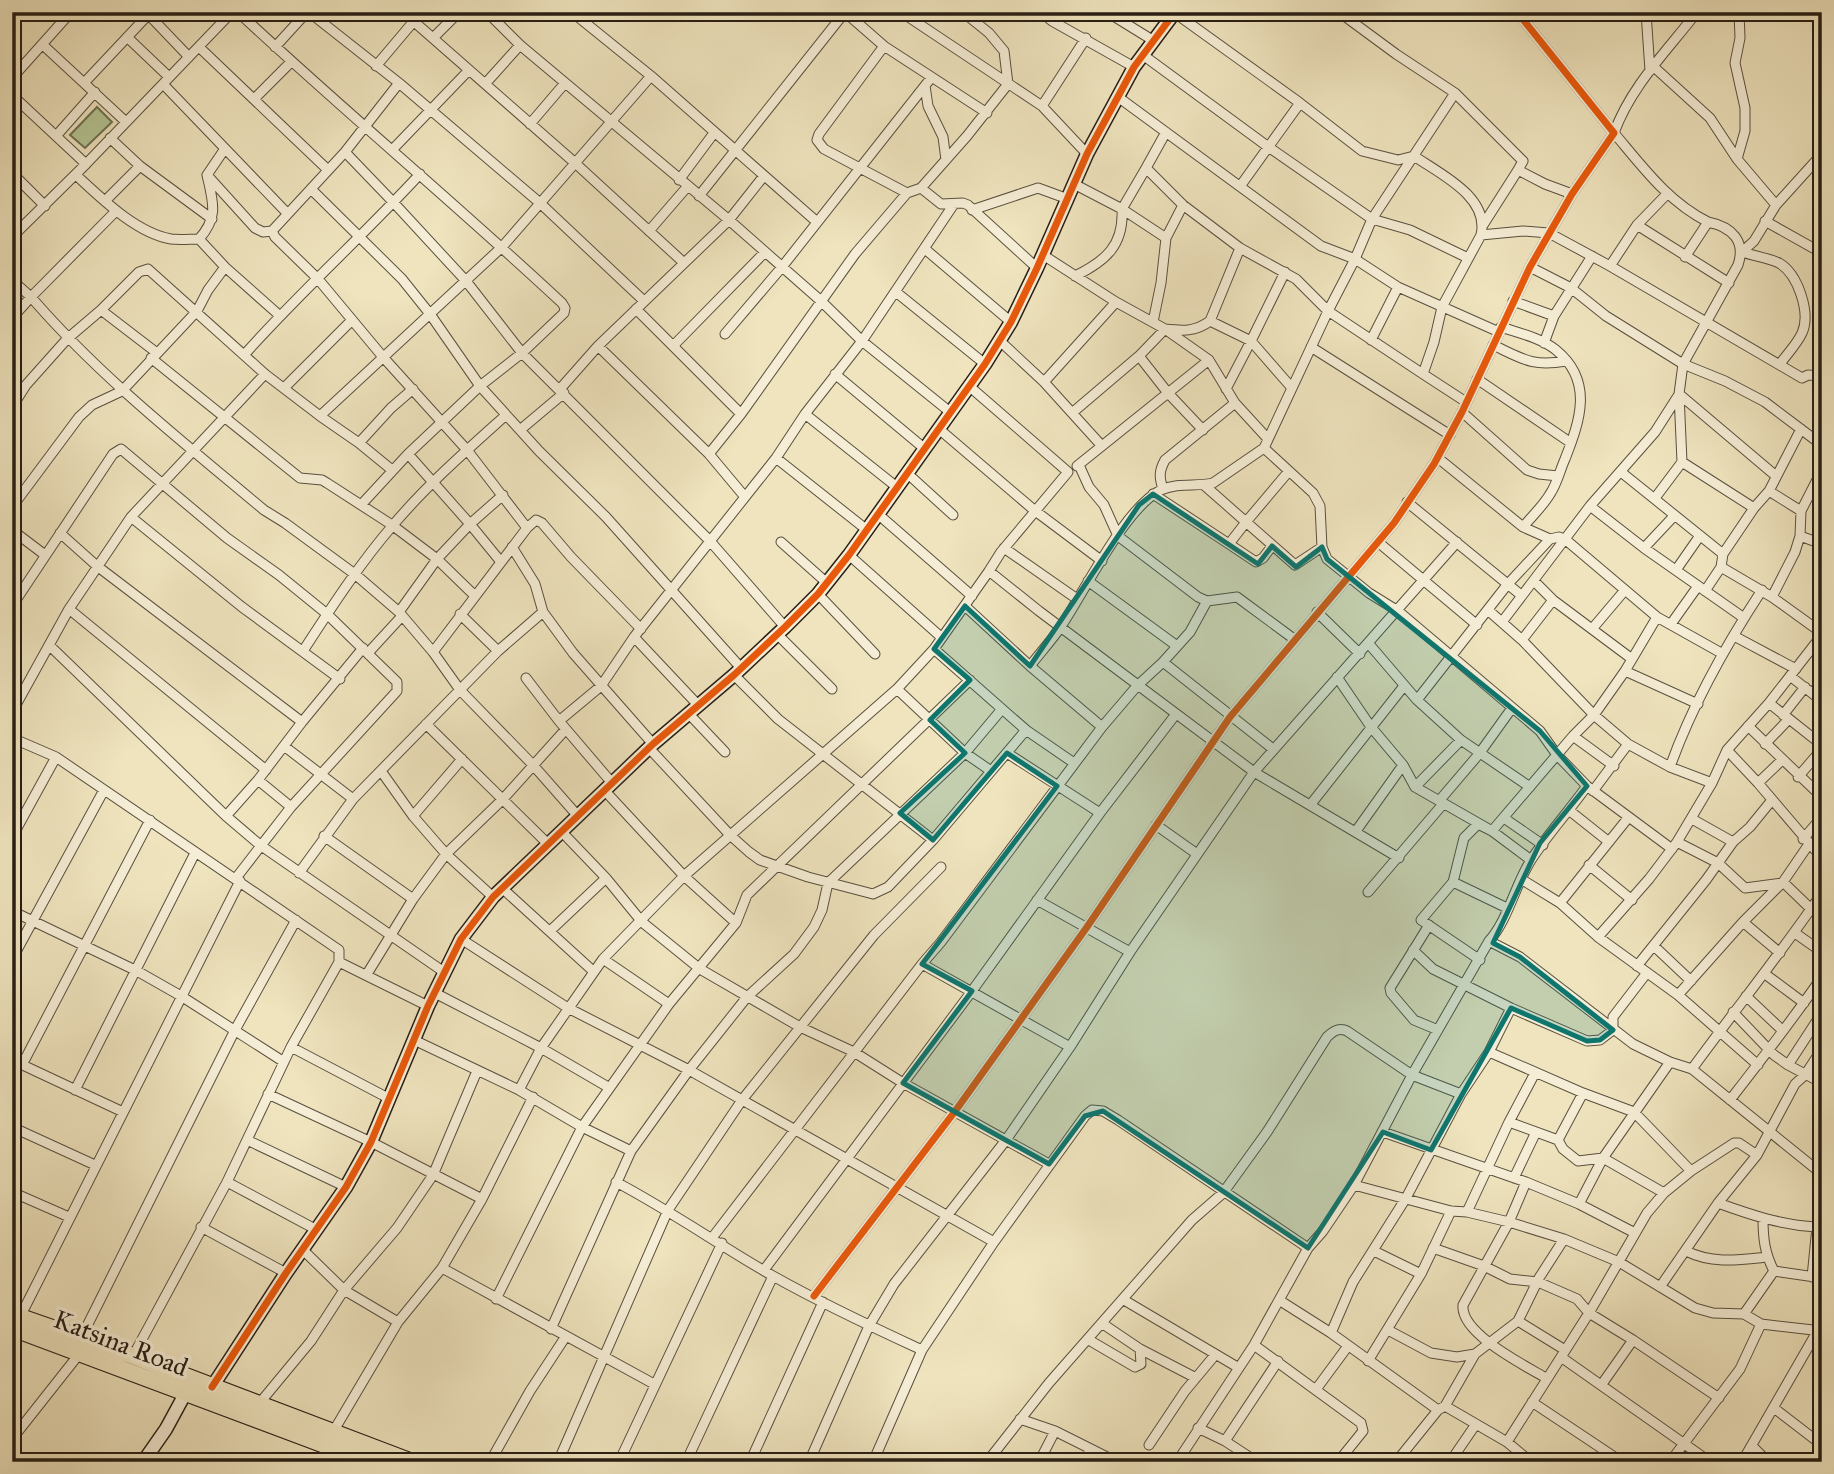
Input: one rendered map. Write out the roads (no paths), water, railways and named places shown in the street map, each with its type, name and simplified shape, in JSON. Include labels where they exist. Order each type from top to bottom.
[{"type":"highway","name":"Katsina Road","points":[[15,1320],[80,1345],[185,1394],[217,1395],[295,1432],[370,1462]]},
{"type":"highway","points":[[80,1345],[133,1356],[217,1395],[258,1405],[412,1462]]},
{"type":"street","points":[[12,78],[71,12]]},
{"type":"street","points":[[12,237],[76,175],[232,12]]},
{"type":"street","points":[[238,12],[290,62],[393,149],[502,247],[565,308],[564,313],[522,353],[480,386],[408,454],[361,505]]},
{"type":"street","points":[[275,47],[308,12],[399,83],[540,203],[644,301]]},
{"type":"street","points":[[403,12],[683,262]]},
{"type":"street","points":[[433,38],[459,12]]},
{"type":"street","points":[[487,12],[520,45],[729,220],[862,341],[950,412]]},
{"type":"street","points":[[572,12],[651,76],[817,222]]},
{"type":"street","points":[[699,196],[845,12],[928,82],[987,113]]},
{"type":"street","points":[[901,12],[1042,106],[1087,154]]},
{"type":"street","points":[[709,454],[741,414],[855,254],[907,193],[920,188],[987,113],[1008,84],[1004,51],[989,33],[963,12]]},
{"type":"street","points":[[1041,12],[1052,21],[1134,67]]},
{"type":"street","points":[[1107,12],[1153,41]]},
{"type":"street","points":[[1339,12],[1455,93],[1523,161],[1483,225],[1481,235],[1442,307],[1423,374]]},
{"type":"street","points":[[1517,12],[1614,133],[1667,194],[1693,215],[1728,230],[1737,238],[1742,253]]},
{"type":"street","points":[[1646,12],[1652,69],[1710,118],[1737,159],[1776,205]]},
{"type":"street","points":[[814,1296],[956,1110],[1087,927],[1230,717],[1378,542],[1438,458],[1513,301],[1549,233],[1614,133],[1631,95],[1697,12]]},
{"type":"street","points":[[1737,159],[1745,131],[1745,108],[1735,63],[1740,38],[1738,12]]},
{"type":"street","points":[[84,83],[147,13],[189,57]]},
{"type":"street","points":[[217,1395],[286,1273],[346,1188],[371,1142],[428,1006],[461,939],[498,892],[547,843],[781,631],[818,594],[849,555],[1000,341],[1037,268],[1087,154],[1134,67],[1175,13],[1362,151],[1398,160],[1414,156],[1462,189],[1478,210],[1483,225]]},
{"type":"street","points":[[376,66],[414,21]]},
{"type":"street","points":[[127,37],[224,149],[288,213]]},
{"type":"street","points":[[1042,106],[1086,38]]},
{"type":"street","points":[[43,45],[126,122]]},
{"type":"street","points":[[485,84],[520,45]]},
{"type":"street","points":[[884,46],[817,140],[824,149],[907,193]]},
{"type":"street","points":[[199,47],[328,170]]},
{"type":"street","points":[[1143,55],[1372,219],[1410,230],[1468,258]]},
{"type":"street","points":[[254,100],[290,62]]},
{"type":"street","points":[[393,149],[469,70]]},
{"type":"street","points":[[320,416],[502,247],[651,76]]},
{"type":"street","points":[[928,82],[928,106],[943,137],[946,159]]},
{"type":"street","points":[[725,334],[782,267],[928,82]]},
{"type":"street","points":[[207,175],[255,228],[263,232],[272,231],[345,152],[399,83]]},
{"type":"street","points":[[530,124],[565,83]]},
{"type":"street","points":[[56,136],[94,92]]},
{"type":"street","points":[[1030,666],[1060,628],[1139,505],[1163,489],[1180,484],[1213,483],[1266,444],[1372,219],[1455,93]]},
{"type":"street","points":[[12,94],[86,164]]},
{"type":"street","points":[[1118,97],[1321,246],[1355,259],[1398,287],[1442,307],[1544,343],[1556,350],[1576,378],[1582,409],[1550,494],[1523,527]]},
{"type":"street","points":[[1241,185],[1300,103]]},
{"type":"street","points":[[679,180],[714,132]]},
{"type":"street","points":[[1075,276],[1095,266],[1116,244],[1123,225],[1122,209],[1166,132]]},
{"type":"street","points":[[110,138],[140,166],[212,219]]},
{"type":"street","points":[[76,175],[116,211],[162,237],[178,240],[199,239],[212,219],[213,203],[207,175],[224,149]]},
{"type":"street","points":[[345,152],[466,281],[522,353],[710,541],[781,631],[832,689]]},
{"type":"street","points":[[1655,498],[1682,462],[1679,394],[1683,364],[1738,265],[1742,253],[1754,241],[1776,205],[1822,155]]},
{"type":"street","points":[[105,201],[140,166]]},
{"type":"street","points":[[1146,168],[1183,205],[1240,248],[1285,272],[1311,292],[1328,312],[1466,402]]},
{"type":"street","points":[[1518,170],[1572,194]]},
{"type":"street","points":[[12,173],[46,205]]},
{"type":"street","points":[[244,355],[279,315],[360,238],[421,174]]},
{"type":"street","points":[[520,430],[562,391],[598,346],[729,220],[763,177]]},
{"type":"street","points":[[1074,184],[1122,209],[1166,238]]},
{"type":"street","points":[[649,231],[687,187]]},
{"type":"street","points":[[920,188],[941,204],[963,203],[1037,268]]},
{"type":"street","points":[[972,210],[1038,188],[1068,199]]},
{"type":"street","points":[[311,189],[402,279],[480,386],[606,517],[778,719],[933,840]]},
{"type":"street","points":[[1610,266],[1637,225],[1667,194]]},
{"type":"street","points":[[367,974],[446,854],[503,799],[533,765],[562,725],[601,685],[634,638],[776,458],[835,374],[862,341],[954,204]]},
{"type":"street","points":[[1153,322],[1166,238],[1183,205]]},
{"type":"street","points":[[12,318],[116,211]]},
{"type":"street","points":[[1765,221],[1822,253]]},
{"type":"street","points":[[1685,257],[1708,222]]},
{"type":"street","points":[[1637,225],[1728,283]]},
{"type":"street","points":[[272,231],[318,279],[383,357],[467,450],[527,528]]},
{"type":"street","points":[[1481,235],[1523,231],[1549,233],[1802,378],[1819,375],[1822,364]]},
{"type":"street","points":[[199,239],[225,267],[279,315]]},
{"type":"street","points":[[1072,413],[1139,356],[1165,329],[1191,330],[1200,328],[1210,320],[1240,248]]},
{"type":"street","points":[[925,249],[1011,322]]},
{"type":"street","points":[[673,346],[765,252]]},
{"type":"street","points":[[1742,253],[1779,263],[1790,271],[1798,284],[1803,300],[1804,327],[1802,334],[1780,364]]},
{"type":"street","points":[[1043,255],[1116,302],[1165,329],[1209,360],[1234,403],[1289,471],[1318,500],[1322,547],[1327,559],[1369,593],[1398,611],[1540,731],[1557,755],[1590,789],[1628,818],[1675,846],[1718,863],[1745,888],[1783,883]]},
{"type":"street","points":[[1544,343],[1555,316],[1592,256]]},
{"type":"street","points":[[12,507],[79,417],[92,405],[121,391],[197,311],[225,267]]},
{"type":"street","points":[[1530,268],[1571,288],[1606,316],[1683,364],[1726,381],[1765,402],[1822,445]]},
{"type":"street","points":[[13,403],[33,376],[67,339],[102,310],[139,272],[148,269],[265,374],[392,470]]},
{"type":"street","points":[[1226,389],[1285,272]]},
{"type":"street","points":[[12,280],[121,391],[264,510],[356,575],[401,614],[460,690],[533,765],[576,815]]},
{"type":"street","points":[[1371,340],[1398,287]]},
{"type":"street","points":[[895,292],[985,364]]},
{"type":"street","points":[[1513,301],[1555,316]]},
{"type":"street","points":[[1044,382],[1116,302]]},
{"type":"street","points":[[636,309],[741,414]]},
{"type":"street","points":[[102,310],[224,418],[300,478],[322,480],[392,525],[437,559],[474,596]]},
{"type":"street","points":[[284,388],[352,320]]},
{"type":"street","points":[[1210,320],[1251,341],[1292,388]]},
{"type":"street","points":[[1000,341],[1044,382],[1101,445]]},
{"type":"street","points":[[1493,345],[1540,364],[1566,361]]},
{"type":"street","points":[[598,346],[709,454],[745,497]]},
{"type":"street","points":[[1311,347],[1450,435]]},
{"type":"street","points":[[1139,356],[1168,393],[1203,429]]},
{"type":"street","points":[[519,1090],[541,1048],[603,959],[684,876],[897,689],[934,649],[1004,548],[1068,472],[1209,360]]},
{"type":"street","points":[[12,712],[69,609],[131,517],[265,374]]},
{"type":"street","points":[[835,374],[925,449]]},
{"type":"street","points":[[1477,379],[1571,443]]},
{"type":"street","points":[[969,386],[1068,472]]},
{"type":"street","points":[[359,443],[413,388]]},
{"type":"street","points":[[1502,622],[1590,506],[1655,432],[1679,394]]},
{"type":"street","points":[[1679,394],[1776,476]]},
{"type":"street","points":[[1163,489],[1159,477],[1165,460],[1234,403]]},
{"type":"street","points":[[1462,412],[1518,464],[1539,474],[1558,476]]},
{"type":"street","points":[[806,414],[898,488]]},
{"type":"street","points":[[303,652],[327,614],[392,525],[432,482],[506,415]]},
{"type":"street","points":[[939,429],[1034,510],[1102,561]]},
{"type":"street","points":[[1671,624],[1721,567],[1723,554],[1769,491],[1801,429]]},
{"type":"street","points":[[12,606],[118,449],[126,450],[228,538],[327,614],[397,682],[398,688],[260,845],[238,879],[123,1112],[15,1320]]},
{"type":"street","points":[[408,454],[500,562]]},
{"type":"street","points":[[776,458],[867,530]]},
{"type":"street","points":[[1438,458],[1523,527],[1550,539]]},
{"type":"street","points":[[1682,462],[1754,508]]},
{"type":"street","points":[[1079,465],[1089,487],[1104,505],[1118,536],[1198,597],[1207,601],[1237,597],[1294,639]]},
{"type":"street","points":[[1772,597],[1789,568],[1800,536],[1801,511],[1819,483],[1822,470]]},
{"type":"street","points":[[1228,544],[1289,471]]},
{"type":"street","points":[[1621,472],[1723,554]]},
{"type":"street","points":[[908,474],[953,515]]},
{"type":"street","points":[[1539,474],[1550,494]]},
{"type":"street","points":[[1204,485],[1296,565],[1322,547]]},
{"type":"street","points":[[1769,491],[1801,511]]},
{"type":"street","points":[[1153,494],[1256,562],[1263,558],[1272,546]]},
{"type":"street","points":[[226,816],[258,780],[302,722],[365,650],[401,614],[437,559],[470,524],[503,495]]},
{"type":"street","points":[[1407,502],[1521,595]]},
{"type":"street","points":[[1590,506],[1644,548],[1744,618]]},
{"type":"street","points":[[879,514],[972,596]]},
{"type":"street","points":[[1644,548],[1674,516]]},
{"type":"street","points":[[131,517],[242,607],[340,679]]},
{"type":"street","points":[[433,652],[533,521],[542,523],[641,629]]},
{"type":"street","points":[[12,530],[45,555]]},
{"type":"street","points":[[60,533],[96,566],[302,722]]},
{"type":"street","points":[[1800,536],[1822,544]]},
{"type":"street","points":[[1418,700],[1507,585],[1550,539],[1559,537],[1566,540],[1657,617],[1723,654]]},
{"type":"street","points":[[1676,570],[1699,537]]},
{"type":"street","points":[[781,541],[827,583]]},
{"type":"street","points":[[1378,542],[1477,625]]},
{"type":"street","points":[[809,1462],[869,1326],[894,1284],[1006,1140],[1130,952],[1254,772],[1457,542]]},
{"type":"street","points":[[512,547],[535,584],[543,612],[651,746],[730,835],[749,852],[777,866],[873,894],[881,891],[933,840],[1026,730]]},
{"type":"street","points":[[1004,548],[1077,599]]},
{"type":"street","points":[[849,555],[941,637]]},
{"type":"street","points":[[1598,937],[1675,846],[1712,783],[1727,750],[1793,672],[1818,647],[1822,634],[1762,590],[1721,567]]},
{"type":"street","points":[[989,571],[1060,628],[1254,772],[1399,858]]},
{"type":"street","points":[[1534,581],[1553,600],[1632,659]]},
{"type":"street","points":[[1088,582],[1177,646]]},
{"type":"street","points":[[1592,629],[1625,590]]},
{"type":"street","points":[[1670,767],[1678,744],[1723,654],[1762,590]]},
{"type":"street","points":[[818,594],[875,653]]},
{"type":"street","points":[[1522,640],[1553,600]]},
{"type":"street","points":[[712,1238],[941,942],[1074,763],[1137,686],[1190,632],[1207,601]]},
{"type":"street","points":[[965,606],[1102,727]]},
{"type":"street","points":[[69,609],[266,770]]},
{"type":"street","points":[[1489,611],[1522,640],[1594,715],[1628,744],[1670,767],[1712,783]]},
{"type":"street","points":[[299,873],[354,799],[498,651],[543,612]]},
{"type":"street","points":[[1317,612],[1360,654]]},
{"type":"street","points":[[460,614],[498,651]]},
{"type":"street","points":[[1492,831],[1594,715],[1625,671],[1657,617]]},
{"type":"street","points":[[1734,636],[1793,672],[1808,690],[1822,701]]},
{"type":"street","points":[[634,638],[725,752]]},
{"type":"street","points":[[1369,644],[1404,686],[1461,740],[1530,787]]},
{"type":"street","points":[[49,645],[226,816],[260,845],[444,972]]},
{"type":"street","points":[[934,649],[1026,730],[1074,763]]},
{"type":"street","points":[[1163,662],[1273,749]]},
{"type":"street","points":[[1625,671],[1698,704]]},
{"type":"street","points":[[1337,677],[1371,727],[1404,765],[1415,787],[1492,831],[1531,860]]},
{"type":"street","points":[[526,678],[608,787],[684,876],[736,923]]},
{"type":"street","points":[[496,1298],[582,1127],[639,1043],[736,923],[747,895],[970,680]]},
{"type":"street","points":[[1765,744],[1808,690],[1822,682]]},
{"type":"street","points":[[1311,804],[1404,686]]},
{"type":"street","points":[[897,689],[965,753],[991,771]]},
{"type":"street","points":[[1769,703],[1822,747],[1798,777]]},
{"type":"street","points":[[1368,892],[1399,858],[1512,708]]},
{"type":"street","points":[[551,1329],[631,1151],[689,1069],[747,997],[794,954],[814,927],[822,910],[828,883],[965,753],[1002,709]]},
{"type":"street","points":[[686,1462],[768,1273],[846,1158],[1176,714]]},
{"type":"street","points":[[426,724],[547,843]]},
{"type":"street","points":[[1748,726],[1798,777],[1821,794]]},
{"type":"street","points":[[1573,736],[1614,766]]},
{"type":"street","points":[[12,738],[56,757],[339,950],[339,962],[291,1047],[227,1182],[133,1356]]},
{"type":"street","points":[[1415,787],[1461,740]]},
{"type":"street","points":[[1177,1462],[1254,1345],[1308,1248],[1354,1185],[1412,1075],[1489,941],[1498,932],[1531,860],[1570,811],[1614,766],[1628,744]]},
{"type":"street","points":[[284,746],[354,799]]},
{"type":"street","points":[[1727,750],[1822,858]]},
{"type":"street","points":[[1007,753],[1100,813]]},
{"type":"street","points":[[12,837],[56,757]]},
{"type":"street","points":[[413,816],[462,759]]},
{"type":"street","points":[[1758,783],[1782,760]]},
{"type":"street","points":[[1356,831],[1404,765]]},
{"type":"street","points":[[381,771],[413,816],[446,854],[550,932],[593,971]]},
{"type":"street","points":[[258,780],[292,807]]},
{"type":"street","points":[[12,959],[104,790]]},
{"type":"street","points":[[1637,966],[1733,842],[1750,827],[1772,800]]},
{"type":"street","points":[[1570,811],[1609,842]]},
{"type":"street","points":[[1678,995],[1743,922],[1783,883],[1822,817]]},
{"type":"street","points":[[1504,818],[1543,845]]},
{"type":"street","points":[[1560,903],[1628,818]]},
{"type":"street","points":[[1692,819],[1733,842]]},
{"type":"street","points":[[22,1065],[150,820]]},
{"type":"street","points":[[1480,960],[1421,920],[1453,882],[1464,838],[1478,824],[1492,831]]},
{"type":"street","points":[[1156,825],[1197,854]]},
{"type":"street","points":[[561,831],[606,878],[642,922],[700,969],[800,1027],[854,1052],[903,1083],[956,1110],[1049,1164]]},
{"type":"street","points":[[324,836],[414,899]]},
{"type":"street","points":[[75,1090],[195,853]]},
{"type":"street","points":[[1589,865],[1632,900]]},
{"type":"street","points":[[558,1462],[668,1210],[742,1100],[800,1027],[874,935],[941,867]]},
{"type":"street","points":[[550,932],[606,878]]},
{"type":"street","points":[[1521,879],[1560,903],[1598,937],[1678,995],[1758,1065]]},
{"type":"street","points":[[1453,882],[1507,908]]},
{"type":"street","points":[[1783,883],[1822,916]]},
{"type":"street","points":[[1692,1069],[1733,1012],[1765,974],[1822,893]]},
{"type":"street","points":[[1037,900],[1130,952]]},
{"type":"street","points":[[12,911],[137,971],[284,1062]]},
{"type":"street","points":[[12,1439],[80,1345],[235,1030],[296,920]]},
{"type":"street","points":[[1743,922],[1780,953]]},
{"type":"street","points":[[1429,925],[1390,988],[1391,993],[1414,1020],[1438,1030]]},
{"type":"street","points":[[1795,933],[1822,952]]},
{"type":"street","points":[[461,939],[568,1008],[689,1069],[994,1242]]},
{"type":"street","points":[[1489,941],[1520,957],[1633,1044],[1670,1062],[1692,1069],[1822,1174]]},
{"type":"street","points":[[1654,946],[1691,981]]},
{"type":"street","points":[[1413,950],[1433,969],[1510,1008],[1587,1041],[1600,1040],[1613,1030]]},
{"type":"street","points":[[603,959],[669,1004]]},
{"type":"street","points":[[339,962],[428,1006]]},
{"type":"street","points":[[922,964],[1070,1046]]},
{"type":"street","points":[[1613,1030],[1613,1017],[1646,974]]},
{"type":"street","points":[[1765,974],[1803,1006],[1804,1014],[1820,1020],[1788,1065]]},
{"type":"street","points":[[1730,1100],[1803,1006],[1822,977]]},
{"type":"street","points":[[435,993],[541,1048],[608,1087]]},
{"type":"street","points":[[1746,996],[1783,1031]]},
{"type":"street","points":[[1331,1333],[1353,1282],[1406,1198],[1461,1094],[1489,1052],[1510,1008]]},
{"type":"street","points":[[1733,1012],[1769,1051],[1788,1065],[1822,1083]]},
{"type":"street","points":[[987,1462],[1049,1383],[1192,1220],[1223,1192],[1333,1031],[1343,1029],[1412,1075],[1461,1094]]},
{"type":"street","points":[[414,1040],[533,1097],[582,1127],[631,1151]]},
{"type":"street","points":[[291,1047],[390,1098]]},
{"type":"street","points":[[1660,1287],[1718,1203],[1757,1155],[1792,1089],[1822,1049]]},
{"type":"street","points":[[1489,1052],[1634,1112],[1691,1171]]},
{"type":"street","points":[[12,1060],[123,1112]]},
{"type":"street","points":[[1579,1204],[1603,1158],[1670,1062]]},
{"type":"street","points":[[258,1405],[311,1340],[344,1290],[397,1228],[433,1175],[477,1071]]},
{"type":"street","points":[[1467,1212],[1535,1073]]},
{"type":"street","points":[[1559,1140],[1583,1093]]},
{"type":"street","points":[[268,1094],[371,1142],[482,1199]]},
{"type":"street","points":[[333,1432],[398,1322],[442,1268],[482,1199],[533,1097]]},
{"type":"street","points":[[873,1462],[922,1349],[1049,1164],[1092,1110],[1103,1111],[1308,1248]]},
{"type":"street","points":[[1509,1122],[1559,1140],[1563,1149],[1578,1161],[1603,1158],[1664,1193]]},
{"type":"street","points":[[12,1127],[95,1165]]},
{"type":"street","points":[[1383,1132],[1527,1182],[1579,1204],[1635,1233]]},
{"type":"street","points":[[1514,1178],[1536,1132]]},
{"type":"street","points":[[247,1140],[346,1188]]},
{"type":"street","points":[[1507,1442],[1589,1313],[1647,1213],[1664,1193],[1691,1171],[1734,1143],[1739,1143],[1757,1155]]},
{"type":"street","points":[[227,1182],[317,1230]]},
{"type":"street","points":[[616,1182],[668,1210],[768,1273],[869,1326],[922,1349]]},
{"type":"street","points":[[1527,1182],[1462,1311],[1489,1344],[1546,1378]]},
{"type":"street","points":[[1354,1185],[1451,1211],[1509,1222],[1563,1239],[1619,1262],[1704,1311],[1744,1314],[1761,1324],[1820,1331],[1742,1462]]},
{"type":"street","points":[[12,1192],[69,1217]]},
{"type":"street","points":[[1718,1203],[1763,1219],[1819,1227]]},
{"type":"street","points":[[1368,1362],[1421,1274],[1451,1211]]},
{"type":"street","points":[[1774,1271],[1817,1277],[1822,1215]]},
{"type":"street","points":[[1763,1219],[1763,1242],[1774,1271]]},
{"type":"street","points":[[201,1227],[286,1273]]},
{"type":"street","points":[[1396,1462],[1442,1408],[1475,1354],[1518,1321],[1563,1239]]},
{"type":"street","points":[[619,1462],[722,1243]]},
{"type":"street","points":[[1433,1248],[1484,1266],[1510,1279],[1538,1282],[1577,1299],[1589,1313],[1719,1398]]},
{"type":"street","points":[[303,1250],[344,1290],[398,1322]]},
{"type":"street","points":[[1374,1251],[1421,1274]]},
{"type":"street","points":[[1686,1251],[1701,1259],[1711,1260],[1767,1257]]},
{"type":"street","points":[[442,1268],[654,1384]]},
{"type":"street","points":[[1744,1314],[1774,1271]]},
{"type":"street","points":[[1124,1300],[1239,1368]]},
{"type":"street","points":[[1279,1300],[1331,1333],[1368,1362],[1442,1408],[1507,1442],[1519,1458],[1531,1462]]},
{"type":"street","points":[[750,1462],[823,1302]]},
{"type":"street","points":[[1518,1321],[1710,1462]]},
{"type":"street","points":[[1103,1324],[1140,1349],[1196,1378]]},
{"type":"street","points":[[1670,1462],[1740,1369],[1761,1324]]},
{"type":"street","points":[[1388,1331],[1431,1353],[1457,1357],[1475,1354]]},
{"type":"street","points":[[490,1462],[530,1391],[566,1336]]},
{"type":"street","points":[[1089,1340],[1135,1367],[1141,1364],[1140,1349]]},
{"type":"street","points":[[1602,1384],[1633,1340]]},
{"type":"street","points":[[1254,1345],[1317,1388],[1363,1426],[1363,1432],[1338,1462]]},
{"type":"street","points":[[1317,1388],[1348,1346]]},
{"type":"street","points":[[1149,1445],[1215,1354]]},
{"type":"street","points":[[1225,1441],[1278,1361]]},
{"type":"street","points":[[143,1462],[166,1429],[185,1394]]},
{"type":"street","points":[[1532,1402],[1622,1462]]},
{"type":"street","points":[[1774,1408],[1822,1445]]},
{"type":"street","points":[[1020,1419],[1055,1431],[1118,1462]]},
{"type":"street","points":[[1450,1462],[1476,1424]]},
{"type":"street","points":[[1198,1428],[1225,1441],[1257,1462]]},
{"type":"street","points":[[1039,1462],[1055,1431]]},
{"type":"street","points":[[1752,1446],[1768,1462]]},
{"type":"street","points":[[1085,1462],[1090,1449]]}]
